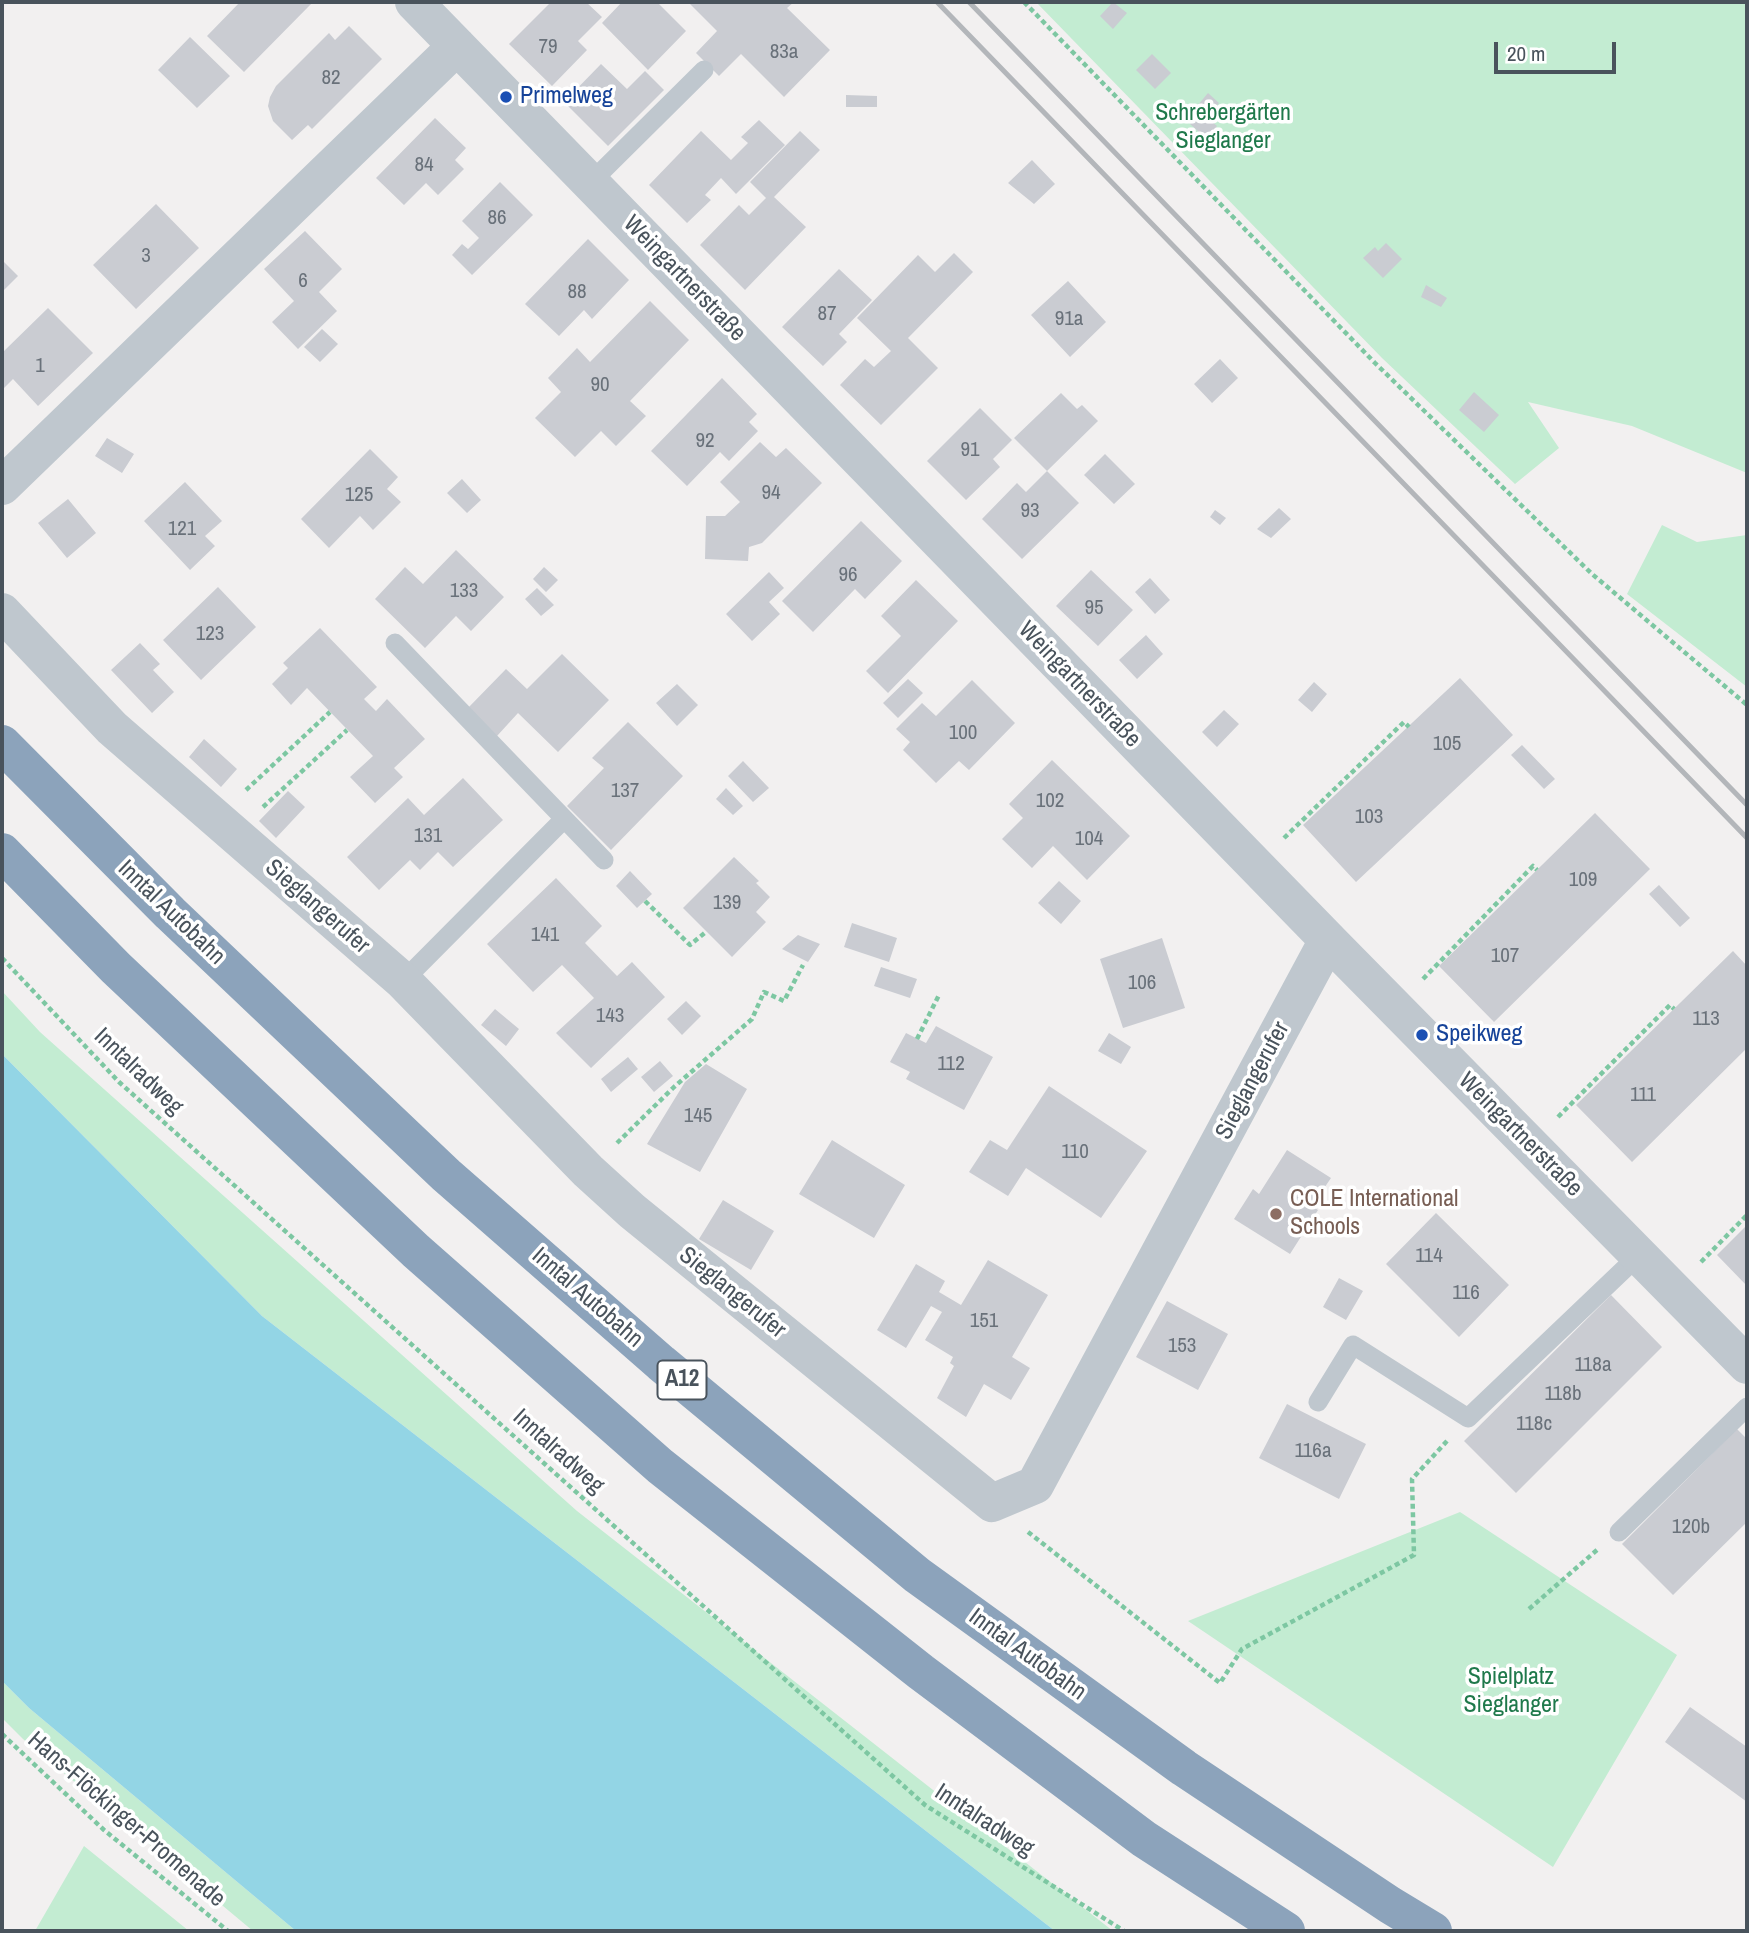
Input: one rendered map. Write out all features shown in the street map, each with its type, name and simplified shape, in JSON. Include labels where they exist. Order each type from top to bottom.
[{"type":"highway","name":"Inntal Autobahn","points":[[2,744],[170,913],[446,1175],[661,1363],[917,1575],[1184,1768],[1433,1931]]},
{"type":"highway","points":[[2,852],[117,968],[416,1251],[660,1466],[921,1672],[1133,1830],[1286,1931]]},
{"type":"street","name":"Weingartnerstraße","points":[[414,2],[1328,940],[1747,1365]]},
{"type":"street","points":[[2,486],[457,46]]},
{"type":"street","name":"Sieglangerufer","points":[[2,611],[112,728],[403,981],[588,1171],[705,1271],[992,1503],[1035,1485],[1328,940]]},
{"type":"lane","points":[[590,183],[704,70]]},
{"type":"lane","points":[[395,643],[604,860]]},
{"type":"lane","points":[[403,981],[564,819]]},
{"type":"lane","points":[[1318,1402],[1353,1345],[1468,1418],[1639,1255]]},
{"type":"lane","points":[[1619,1532],[1747,1407]]},
{"type":"path","points":[[1024,2],[1375,363],[1592,574],[1747,705]]},
{"type":"path","points":[[224,827],[330,712]]},
{"type":"path","points":[[1256,865],[1404,722],[1409,727]]},
{"type":"path","points":[[224,827],[347,730]]},
{"type":"path","points":[[1346,776],[1351,781]]},
{"type":"path","points":[[1395,1007],[1489,914],[1533,866],[1537,870]]},
{"type":"path","points":[[645,901],[690,945],[706,931]]},
{"type":"path","name":"Inntalradweg","points":[[2,958],[119,1082],[925,1805],[1124,1931]]},
{"type":"path","points":[[588,1171],[674,1087],[752,1020],[764,992],[783,1002],[803,965]]},
{"type":"path","points":[[917,1039],[939,995]]},
{"type":"path","points":[[1530,1145],[1625,1053],[1670,1005],[1674,1009]]},
{"type":"path","points":[[1673,1290],[1747,1215]]},
{"type":"path","points":[[992,1503],[1220,1682],[1242,1649],[1414,1555],[1412,1479],[1468,1418]]},
{"type":"path","points":[[1529,1609],[1619,1532]]},
{"type":"path","name":"Hans-Flöckinger-Promenade","points":[[2,1734],[104,1830],[228,1931]]},
{"type":"green space","name":"Schrebergärten Sieglanger","points":[[1036,2],[1747,2],[1747,473],[1632,426],[1528,402],[1559,448],[1515,484],[1382,358]]},
{"type":"green space","points":[[1662,525],[1697,542],[1747,535],[1747,687],[1627,594]]},
{"type":"green space","points":[[2,991],[40,1032],[577,1511],[1113,1931],[1055,1931],[262,1316],[2,1054]]},
{"type":"green space","name":"Spielplatz Sieglanger","points":[[1460,1512],[1677,1655],[1553,1867],[1188,1621]]},
{"type":"green space","points":[[2,1681],[29,1708],[296,1931],[253,1931],[23,1739],[2,1718]]},
{"type":"green space","points":[[84,1846],[189,1931],[35,1931]]},
{"type":"water","points":[[2,1054],[262,1316],[1055,1931],[296,1931],[29,1708],[2,1681]]},
{"type":"building","points":[[240,2],[313,2],[244,72],[207,36]]},
{"type":"building","points":[[551,2],[586,2],[602,17],[578,41],[587,50],[552,86],[509,44]]},
{"type":"building","points":[[622,2],[657,2],[686,31],[648,70],[602,23]]},
{"type":"building","points":[[794,2],[787,8],[830,50],[784,97],[741,54],[719,76],[696,53],[717,31],[690,4]]},
{"type":"building","points":[[1113,2],[1127,13],[1113,29],[1100,16]]},
{"type":"building","points":[[349,26],[382,59],[312,129],[308,125],[292,140],[273,121],[268,106],[270,97],[276,86],[329,33],[335,40]]},
{"type":"building","points":[[190,37],[230,76],[197,108],[158,70]]},
{"type":"building","points":[[1152,54],[1171,73],[1155,89],[1136,70]]},
{"type":"building","points":[[601,64],[627,89],[645,71],[664,90],[608,146],[564,102]]},
{"type":"building","points":[[1208,93],[1219,103],[1208,115],[1198,105]]},
{"type":"building","points":[[846,95],[877,96],[877,107],[846,107]]},
{"type":"building","points":[[1200,111],[1217,126],[1207,139],[1190,124]]},
{"type":"building","points":[[435,118],[466,148],[455,160],[464,169],[438,195],[426,183],[404,205],[376,178]]},
{"type":"building","points":[[759,120],[785,145],[736,194],[721,178],[705,195],[711,200],[687,223],[649,185],[701,131],[731,160],[748,143],[741,137]]},
{"type":"building","points":[[800,131],[820,150],[774,197],[806,227],[745,290],[700,245],[739,205],[749,215],[766,198],[750,182]]},
{"type":"building","points":[[1032,160],[1055,184],[1034,204],[1008,183]]},
{"type":"building","points":[[500,182],[533,215],[472,275],[452,255],[462,244],[468,249],[479,238],[462,221]]},
{"type":"building","points":[[156,204],[199,248],[136,309],[93,265]]},
{"type":"building","points":[[305,231],[342,269],[319,292],[337,311],[298,349],[272,322],[294,301],[264,269]]},
{"type":"building","points":[[588,239],[629,280],[592,319],[584,310],[559,336],[525,304]]},
{"type":"building","points":[[1386,243],[1402,259],[1383,278],[1363,258],[1375,247],[1378,251]]},
{"type":"building","points":[[954,253],[973,272],[908,338],[938,368],[881,425],[840,385],[865,359],[874,367],[891,351],[857,318],[918,255],[935,272]]},
{"type":"building","points":[[2,260],[18,276],[2,292]]},
{"type":"building","points":[[839,269],[872,300],[839,334],[847,342],[823,366],[782,327]]},
{"type":"building","points":[[1068,281],[1106,322],[1070,357],[1031,315]]},
{"type":"building","points":[[1426,285],[1447,298],[1441,307],[1421,297]]},
{"type":"building","points":[[650,301],[689,340],[630,401],[646,416],[616,446],[601,431],[575,457],[535,418],[561,392],[548,378],[577,348],[590,362]]},
{"type":"building","points":[[48,308],[93,353],[38,406],[13,379],[2,390],[2,348],[4,351]]},
{"type":"building","points":[[322,329],[338,344],[320,362],[304,347]]},
{"type":"building","points":[[1220,359],[1238,378],[1212,403],[1194,384]]},
{"type":"building","points":[[722,378],[757,414],[749,422],[758,431],[729,461],[720,452],[687,486],[651,451]]},
{"type":"building","points":[[1474,392],[1499,415],[1484,432],[1459,410]]},
{"type":"building","points":[[1061,393],[1077,409],[1082,405],[1098,421],[1047,471],[1014,438]]},
{"type":"building","points":[[980,408],[1012,440],[993,459],[1000,467],[966,500],[927,461]]},
{"type":"building","points":[[107,438],[134,454],[122,473],[95,456]]},
{"type":"building","points":[[760,442],[776,457],[786,448],[822,483],[762,543],[749,547],[748,561],[705,559],[706,516],[725,516],[740,502],[720,482]]},
{"type":"building","points":[[370,449],[398,477],[387,489],[401,502],[373,530],[360,516],[329,548],[301,519]]},
{"type":"building","points":[[1105,454],[1135,484],[1114,504],[1084,475]]},
{"type":"building","points":[[1047,471],[1079,503],[1022,559],[982,519],[1017,483],[1026,492]]},
{"type":"building","points":[[462,479],[481,500],[467,513],[447,493]]},
{"type":"building","points":[[185,482],[222,521],[205,536],[215,546],[190,570],[144,521]]},
{"type":"building","points":[[68,499],[96,533],[67,558],[38,523]]},
{"type":"building","points":[[1279,508],[1291,519],[1271,538],[1257,529]]},
{"type":"building","points":[[1215,510],[1226,518],[1220,525],[1210,517]]},
{"type":"building","points":[[861,521],[902,561],[865,599],[855,589],[813,632],[782,601]]},
{"type":"building","points":[[456,550],[504,597],[471,631],[456,616],[425,648],[375,599],[405,567],[423,584]]},
{"type":"building","points":[[544,567],[558,580],[546,592],[533,579]]},
{"type":"building","points":[[1091,570],[1133,610],[1098,646],[1056,606]]},
{"type":"building","points":[[769,572],[784,588],[769,602],[780,614],[752,641],[726,614]]},
{"type":"building","points":[[1150,578],[1170,600],[1155,614],[1135,592]]},
{"type":"building","points":[[916,580],[958,621],[888,693],[866,671],[901,636],[881,616]]},
{"type":"building","points":[[218,587],[256,627],[201,680],[163,640]]},
{"type":"building","points":[[537,588],[554,605],[541,616],[525,599]]},
{"type":"building","points":[[320,628],[377,687],[364,699],[376,711],[387,699],[425,739],[394,768],[403,777],[375,803],[350,777],[373,756],[307,688],[291,705],[272,684],[288,668],[283,663]]},
{"type":"building","points":[[1146,635],[1163,654],[1137,679],[1119,660]]},
{"type":"building","points":[[140,643],[160,664],[153,670],[174,692],[152,713],[111,670]]},
{"type":"building","points":[[562,654],[609,700],[558,752],[518,713],[497,736],[468,708],[506,669],[527,689]]},
{"type":"building","points":[[1460,678],[1513,735],[1356,882],[1303,825]]},
{"type":"building","points":[[908,679],[923,693],[898,718],[883,703]]},
{"type":"building","points":[[972,680],[1015,723],[969,770],[959,761],[936,783],[903,750],[910,742],[896,729],[922,703],[936,716]]},
{"type":"building","points":[[1314,682],[1327,694],[1312,712],[1298,700]]},
{"type":"building","points":[[677,684],[698,705],[677,726],[656,703]]},
{"type":"building","points":[[1224,710],[1239,724],[1217,747],[1202,732]]},
{"type":"building","points":[[628,722],[683,776],[611,850],[567,806],[604,768],[592,758]]},
{"type":"building","points":[[204,739],[237,769],[221,787],[189,757]]},
{"type":"building","points":[[1522,745],[1555,779],[1544,789],[1511,755]]},
{"type":"building","points":[[1052,760],[1130,836],[1087,880],[1053,846],[1032,868],[1002,839],[1023,818],[1009,804]]},
{"type":"building","points":[[743,761],[769,788],[753,802],[728,776]]},
{"type":"building","points":[[463,778],[503,820],[453,867],[438,852],[420,870],[410,860],[379,890],[347,857],[408,798],[424,815]]},
{"type":"building","points":[[726,788],[743,806],[733,815],[716,799]]},
{"type":"building","points":[[288,791],[305,807],[276,838],[259,821]]},
{"type":"building","points":[[1595,813],[1650,869],[1494,1022],[1439,966]]},
{"type":"building","points":[[734,857],[759,881],[756,883],[770,897],[756,912],[766,922],[732,957],[683,908]]},
{"type":"building","points":[[630,871],[652,894],[637,908],[616,886]]},
{"type":"building","points":[[556,878],[602,926],[585,943],[617,976],[632,962],[665,997],[591,1068],[556,1033],[594,998],[562,965],[533,992],[487,944]]},
{"type":"building","points":[[1059,881],[1081,901],[1061,924],[1038,903]]},
{"type":"building","points":[[1659,885],[1690,918],[1680,927],[1649,894]]},
{"type":"building","points":[[852,923],[897,938],[889,962],[844,947]]},
{"type":"building","points":[[798,935],[820,944],[808,962],[782,949]]},
{"type":"building","points":[[1162,938],[1185,1008],[1123,1028],[1100,959]]},
{"type":"building","points":[[1733,951],[1747,966],[1747,1048],[1632,1162],[1576,1105]]},
{"type":"building","points":[[881,967],[917,979],[910,998],[874,986]]},
{"type":"building","points":[[686,1001],[701,1016],[682,1035],[667,1019]]},
{"type":"building","points":[[495,1009],[519,1029],[506,1046],[481,1025]]},
{"type":"building","points":[[936,1026],[993,1057],[964,1110],[906,1079],[910,1072],[890,1062],[906,1033],[926,1043]]},
{"type":"building","points":[[1109,1033],[1131,1047],[1121,1064],[1098,1051]]},
{"type":"building","points":[[628,1057],[638,1069],[611,1092],[601,1079]]},
{"type":"building","points":[[660,1061],[673,1076],[654,1092],[641,1077]]},
{"type":"building","points":[[706,1064],[747,1089],[700,1172],[647,1144],[685,1082]]},
{"type":"building","points":[[1049,1086],[1147,1151],[1101,1218],[1026,1168],[1008,1196],[969,1172],[990,1140],[1007,1150]]},
{"type":"building","points":[[832,1140],[905,1185],[874,1238],[799,1194]]},
{"type":"building","name":"COLE International Schools","points":[[1287,1150],[1331,1178],[1312,1206],[1318,1210],[1290,1254],[1234,1219],[1253,1189],[1259,1194]]},
{"type":"building","points":[[723,1200],[774,1231],[751,1270],[699,1239]]},
{"type":"building","points":[[1436,1213],[1509,1285],[1459,1337],[1386,1264]]},
{"type":"building","points":[[1747,1225],[1747,1286],[1717,1255]]},
{"type":"building","points":[[988,1260],[1048,1295],[1012,1357],[1030,1368],[1011,1400],[984,1384],[966,1417],[937,1398],[954,1366],[950,1363],[953,1357],[925,1340],[942,1312],[931,1306],[906,1348],[877,1330],[916,1264],[945,1281],[939,1292],[961,1305]]},
{"type":"building","points":[[1339,1278],[1363,1291],[1346,1320],[1323,1307]]},
{"type":"building","points":[[1611,1295],[1662,1347],[1516,1493],[1464,1441]]},
{"type":"building","points":[[1167,1301],[1228,1334],[1198,1390],[1136,1357]]},
{"type":"building","points":[[1287,1404],[1366,1444],[1339,1499],[1259,1458]]},
{"type":"building","points":[[1737,1429],[1747,1439],[1747,1522],[1673,1595],[1622,1544]]},
{"type":"building","points":[[1690,1707],[1747,1747],[1747,1802],[1665,1742]]},
{"type":"railway","points":[[937,2],[1747,838]]},
{"type":"railway","points":[[969,2],[1747,805]]},
{"type":"place","name":"Primelweg","points":[[506,97]]},
{"type":"place","name":"Speikweg","points":[[1422,1035]]},
{"type":"place","name":"COLE International Schools","points":[[1276,1214]]}]
